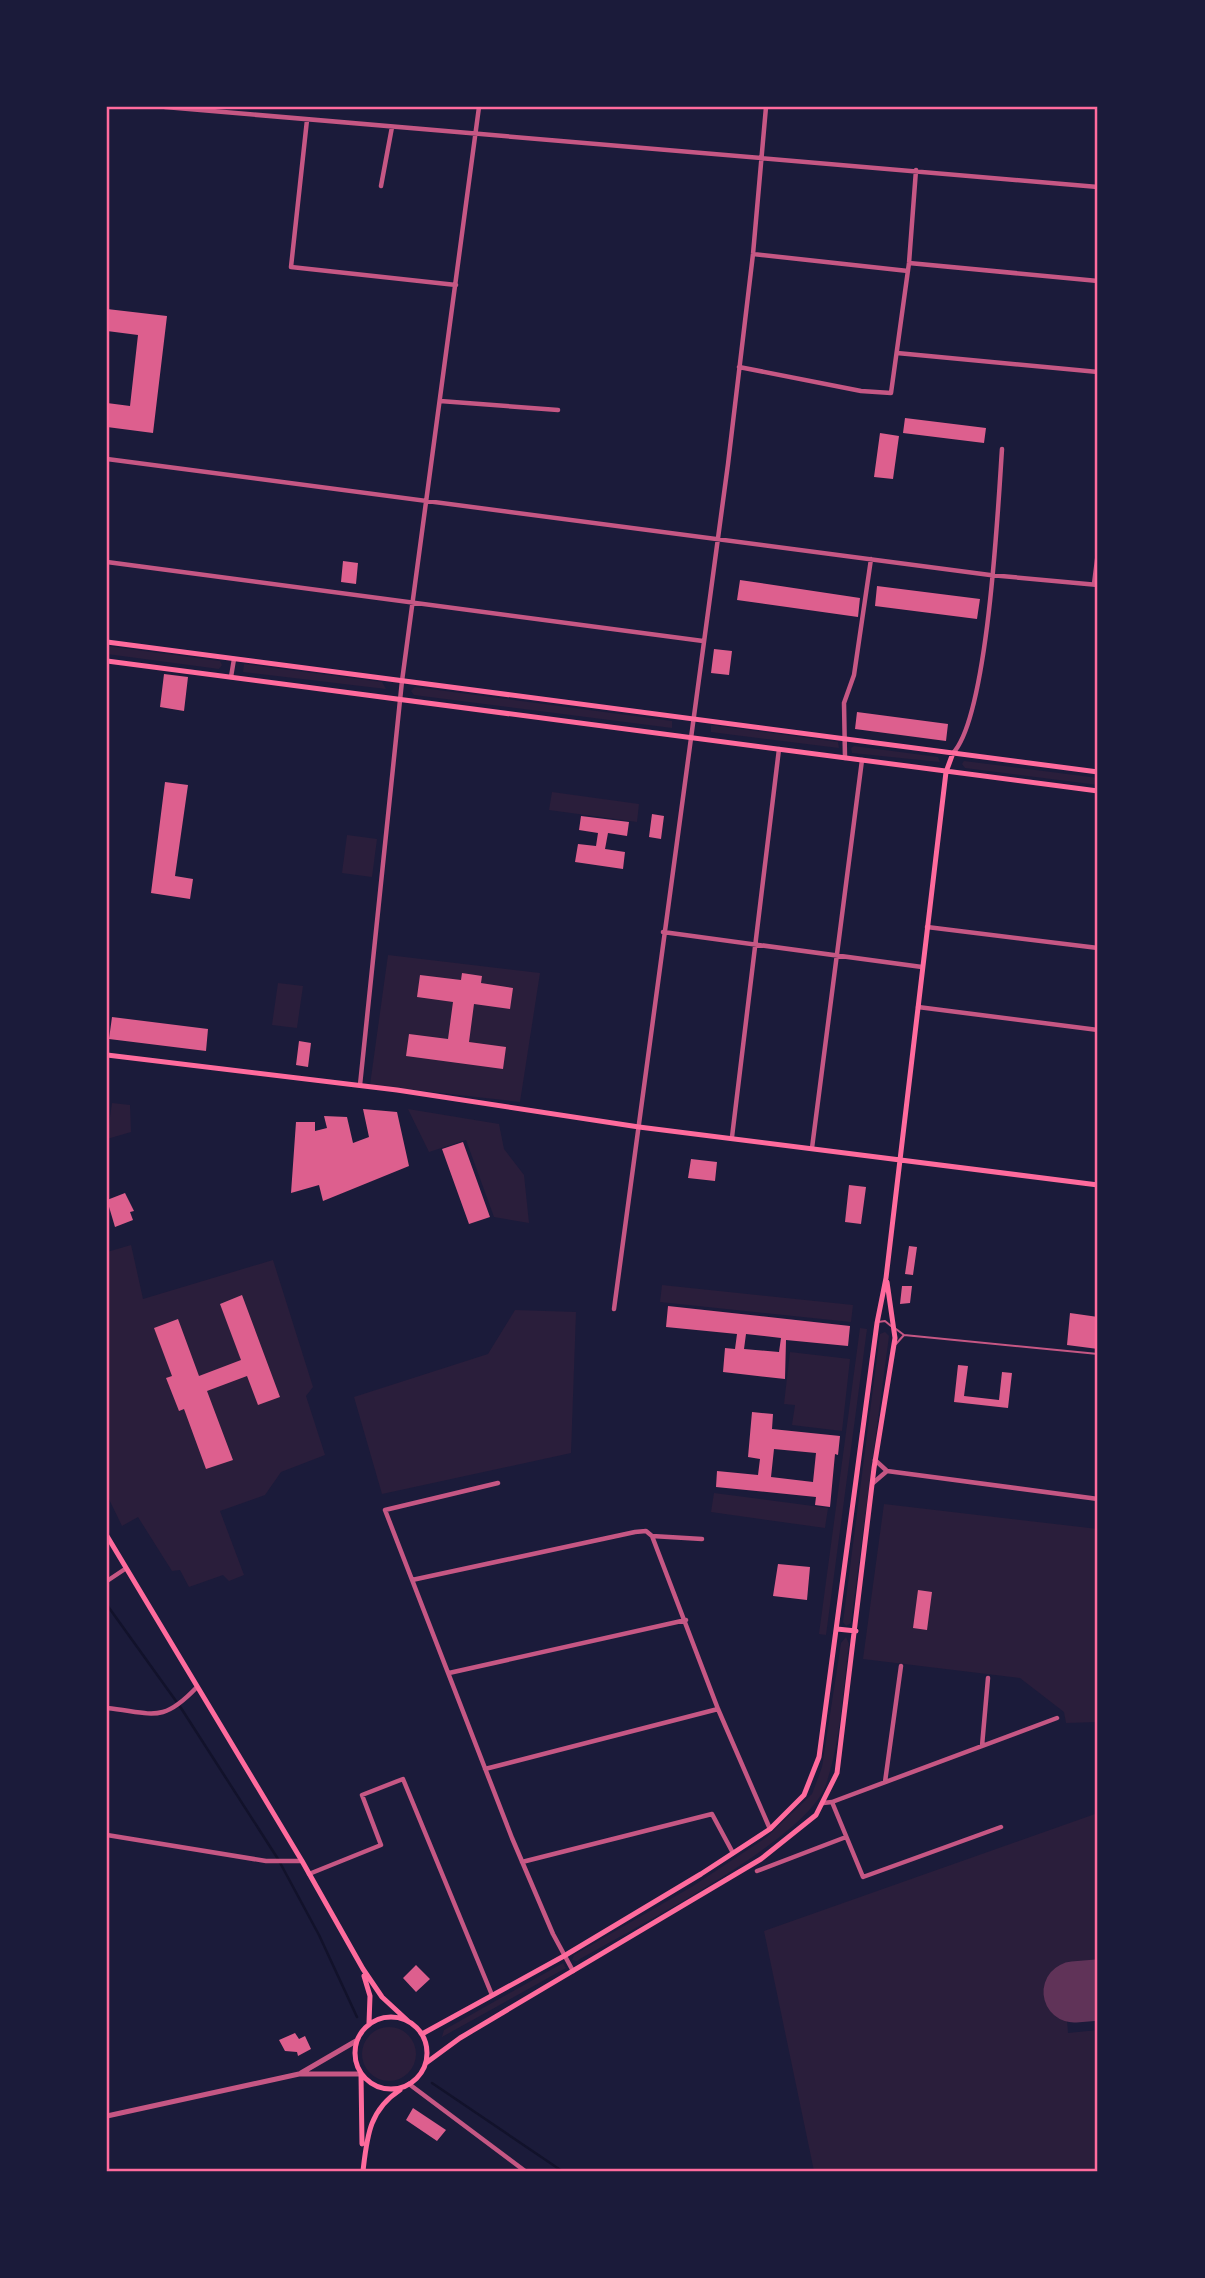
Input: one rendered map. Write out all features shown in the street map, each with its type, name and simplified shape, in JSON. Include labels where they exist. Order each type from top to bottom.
[{"type":"main road","points":[[107,642],[1098,772]]},
{"type":"main road","points":[[107,661],[1098,791]]},
{"type":"main road","points":[[422,2034],[564,1956],[770,1829],[792,1810],[813,1778],[819,1757],[877,1323],[886,1278],[946,772],[953,753]]},
{"type":"main road","points":[[107,1055],[360,1085],[639,1127],[1098,1185]]},
{"type":"main road","points":[[363,2171],[367,2131],[383,2100],[417,2079],[426,2063],[460,2038],[761,1859],[816,1815],[837,1773],[875,1460],[893,1348],[886,1278]]},
{"type":"main road","points":[[107,1536],[302,1861],[363,1969],[382,1997],[422,2034],[427,2048],[426,2063]]},
{"type":"main road","points":[[837,1629],[856,1631]]},
{"type":"main road","points":[[363,1969],[370,1996],[369,2024],[356,2041],[354,2053],[361,2074],[363,2171]]},
{"type":"main road","points":[[369,2024],[393,2017],[408,2021]]},
{"type":"main road","points":[[361,2074],[380,2088],[406,2086]]},
{"type":"street","points":[[165,107],[1098,187]]},
{"type":"street","points":[[360,1085],[402,681],[479,107]]},
{"type":"street","points":[[614,1308],[689,737],[718,538],[752,254],[766,107]]},
{"type":"street","points":[[307,120],[291,267],[456,285]]},
{"type":"street","points":[[381,186],[392,127]]},
{"type":"street","points":[[739,367],[861,391],[891,393],[909,263],[916,170]]},
{"type":"street","points":[[752,254],[908,271]]},
{"type":"street","points":[[909,263],[1098,281]]},
{"type":"street","points":[[897,353],[1098,372]]},
{"type":"street","points":[[440,401],[558,410]]},
{"type":"street","points":[[953,753],[964,740],[979,676],[1002,449]]},
{"type":"street","points":[[107,459],[990,575],[1096,585],[1098,552]]},
{"type":"street","points":[[845,758],[844,703],[854,674],[871,559]]},
{"type":"street","points":[[107,562],[703,641]]},
{"type":"street","points":[[231,677],[234,659]]},
{"type":"street","points":[[732,1137],[779,748]]},
{"type":"street","points":[[812,1148],[839,955],[862,760]]},
{"type":"street","points":[[927,927],[1098,947]]},
{"type":"street","points":[[663,932],[922,967]]},
{"type":"street","points":[[918,1007],[1098,1030]]},
{"type":"street","points":[[875,1460],[887,1471],[1098,1499]]},
{"type":"street","points":[[872,1483],[887,1471]]},
{"type":"street","points":[[498,1483],[385,1510],[522,1862],[573,1971]]},
{"type":"street","points":[[412,1580],[646,1531],[652,1536],[718,1709],[770,1829]]},
{"type":"street","points":[[652,1536],[702,1539]]},
{"type":"street","points":[[107,1581],[125,1569]]},
{"type":"street","points":[[449,1673],[686,1620]]},
{"type":"street","points":[[886,1782],[901,1666]]},
{"type":"street","points":[[982,1746],[988,1678]]},
{"type":"street","points":[[107,1708],[161,1715],[183,1702],[197,1687]]},
{"type":"street","points":[[485,1769],[718,1709]]},
{"type":"street","points":[[823,1803],[832,1802],[1057,1718]]},
{"type":"street","points":[[309,1874],[381,1845],[362,1794],[403,1779],[492,1995]]},
{"type":"street","points":[[832,1802],[863,1877],[1001,1827]]},
{"type":"street","points":[[522,1862],[712,1814],[733,1853]]},
{"type":"street","points":[[107,1835],[266,1861],[302,1861]]},
{"type":"street","points":[[757,1871],[846,1837]]},
{"type":"street","points":[[299,2074],[356,2041]]},
{"type":"street","points":[[107,2116],[299,2074],[361,2074]]},
{"type":"street","points":[[406,2086],[525,2171]]},
{"type":"lane","points":[[877,1323],[885,1321],[904,1335],[1098,1354]]},
{"type":"lane","points":[[893,1348],[904,1335]]},
{"type":"shaded area","points":[[107,646],[220,661],[222,665],[219,669],[107,654]]},
{"type":"shaded area","points":[[244,664],[382,682],[386,689],[243,672]]},
{"type":"shaded area","points":[[415,687],[672,721],[672,728],[414,695],[411,691]]},
{"type":"shaded area","points":[[711,725],[838,742],[839,748],[711,732]]},
{"type":"shaded area","points":[[854,746],[938,757],[940,762],[852,753],[851,748]]},
{"type":"shaded area","points":[[964,761],[1098,778],[1098,785],[965,768],[962,764]]},
{"type":"shaded area","points":[[552,792],[639,804],[637,822],[549,810]]},
{"type":"shaded area","points":[[347,835],[377,839],[372,877],[342,873]]},
{"type":"shaded area","points":[[388,955],[540,973],[520,1102],[370,1085]]},
{"type":"shaded area","points":[[278,983],[303,986],[297,1028],[272,1025]]},
{"type":"shaded area","points":[[112,1103],[130,1105],[131,1132],[107,1139]]},
{"type":"shaded area","points":[[408,1109],[499,1124],[504,1149],[524,1175],[529,1223],[494,1217],[466,1140],[429,1152]]},
{"type":"shaded area","points":[[131,1245],[143,1299],[273,1260],[313,1387],[306,1396],[325,1455],[281,1472],[265,1495],[220,1511],[244,1575],[229,1581],[223,1575],[189,1587],[180,1570],[172,1571],[138,1517],[122,1526],[107,1495],[107,1252]]},
{"type":"shaded area","points":[[662,1285],[853,1305],[851,1322],[660,1302]]},
{"type":"shaded area","points":[[515,1310],[576,1312],[571,1453],[382,1494],[354,1397],[488,1354]]},
{"type":"shaded area","points":[[860,1328],[867,1329],[826,1635],[819,1634]]},
{"type":"shaded area","points":[[885,1332],[889,1336],[851,1623],[846,1626],[843,1622],[880,1334]]},
{"type":"shaded area","points":[[790,1352],[850,1359],[842,1431],[792,1425],[795,1405],[784,1404]]},
{"type":"shaded area","points":[[714,1493],[828,1508],[825,1528],[711,1512]]},
{"type":"shaded area","points":[[884,1504],[1098,1529],[1098,1722],[1066,1723],[1064,1712],[1020,1678],[863,1659]]},
{"type":"shaded area","points":[[846,1637],[849,1644],[835,1753],[825,1787],[810,1809],[785,1833],[713,1883],[577,1961],[572,1960],[574,1955],[693,1886],[767,1837],[812,1794],[822,1767],[841,1643]]},
{"type":"shaded area","points":[[1098,1813],[1098,1965],[1057,1969],[1061,2019],[1067,2020],[1068,2033],[1098,2030],[1098,2171],[814,2171],[764,1931]]},
{"type":"shaded area","points":[[563,1963],[566,1968],[442,2037],[444,2030]]},
{"type":"shaded area","points":[[389,2027],[408,2035],[416,2054],[408,2073],[389,2081],[370,2073],[362,2054],[370,2035]]},
{"type":"building","points":[[107,309],[167,316],[153,433],[107,427],[107,403],[130,406],[138,335],[107,331]]},
{"type":"building","points":[[905,418],[986,428],[984,443],[903,433]]},
{"type":"building","points":[[880,433],[899,436],[893,479],[874,477]]},
{"type":"building","points":[[343,561],[358,563],[356,584],[341,582]]},
{"type":"building","points":[[740,580],[860,598],[858,617],[737,600]]},
{"type":"building","points":[[877,586],[980,599],[977,619],[875,606]]},
{"type":"building","points":[[714,649],[732,651],[729,675],[711,673]]},
{"type":"building","points":[[164,674],[188,677],[184,711],[160,707]]},
{"type":"building","points":[[857,712],[948,724],[946,741],[855,729]]},
{"type":"building","points":[[165,782],[188,785],[175,876],[193,879],[190,899],[151,893]]},
{"type":"building","points":[[652,814],[664,816],[661,839],[649,837]]},
{"type":"building","points":[[581,816],[629,822],[627,836],[608,833],[605,849],[625,852],[623,869],[575,862],[578,844],[596,846],[598,833],[579,830]]},
{"type":"building","points":[[462,973],[482,976],[481,983],[513,988],[510,1009],[474,1004],[469,1042],[506,1047],[503,1069],[406,1056],[409,1034],[448,1039],[453,1002],[417,997],[420,975],[461,980]]},
{"type":"building","points":[[112,1017],[208,1029],[206,1051],[109,1039]]},
{"type":"building","points":[[299,1041],[311,1043],[308,1067],[296,1065]]},
{"type":"building","points":[[363,1109],[397,1112],[409,1166],[323,1201],[319,1185],[291,1193],[296,1122],[315,1122],[315,1131],[327,1128],[324,1116],[347,1117],[353,1143],[369,1137]]},
{"type":"building","points":[[463,1142],[490,1217],[469,1224],[442,1149]]},
{"type":"building","points":[[691,1159],[717,1162],[715,1181],[688,1178]]},
{"type":"building","points":[[849,1185],[866,1187],[861,1224],[845,1222]]},
{"type":"building","points":[[125,1193],[134,1211],[130,1212],[133,1220],[115,1227],[107,1200]]},
{"type":"building","points":[[909,1246],[917,1247],[913,1275],[905,1274]]},
{"type":"building","points":[[902,1286],[912,1286],[910,1303],[900,1304]]},
{"type":"building","points":[[242,1295],[280,1397],[258,1405],[247,1376],[207,1391],[233,1460],[206,1469],[184,1409],[179,1411],[166,1378],[172,1376],[154,1328],[178,1319],[199,1376],[241,1360],[220,1304]]},
{"type":"building","points":[[668,1306],[850,1326],[848,1346],[786,1340],[785,1379],[723,1372],[725,1348],[735,1349],[737,1334],[666,1327]],"holes":[[[746,1334],[781,1338],[779,1352],[744,1349]]]},
{"type":"building","points":[[1070,1313],[1098,1317],[1098,1349],[1067,1345]]},
{"type":"building","points":[[958,1365],[968,1366],[964,1396],[999,1400],[1002,1372],[1012,1373],[1008,1408],[954,1402]]},
{"type":"building","points":[[752,1412],[773,1414],[772,1429],[840,1436],[838,1455],[835,1454],[830,1507],[815,1505],[816,1497],[716,1487],[717,1471],[758,1475],[760,1459],[748,1457]],"holes":[[[774,1449],[816,1453],[813,1482],[771,1477]]]},
{"type":"building","points":[[778,1564],[810,1567],[807,1600],[773,1596]]},
{"type":"building","points":[[918,1590],[932,1592],[927,1630],[913,1628]]},
{"type":"building","points":[[416,1965],[430,1979],[416,1992],[403,1978]]},
{"type":"building","points":[[295,2033],[299,2039],[305,2036],[311,2049],[298,2056],[297,2052],[285,2051],[279,2040]]},
{"type":"building","points":[[413,2108],[446,2130],[437,2141],[406,2120]]},
{"type":"waterway","points":[[107,1605],[181,1708],[278,1859],[319,1935],[357,2017]]},
{"type":"waterway","points":[[432,2083],[562,2171]]},
{"type":"runway","points":[[1074,1992],[1098,1990]]}]
